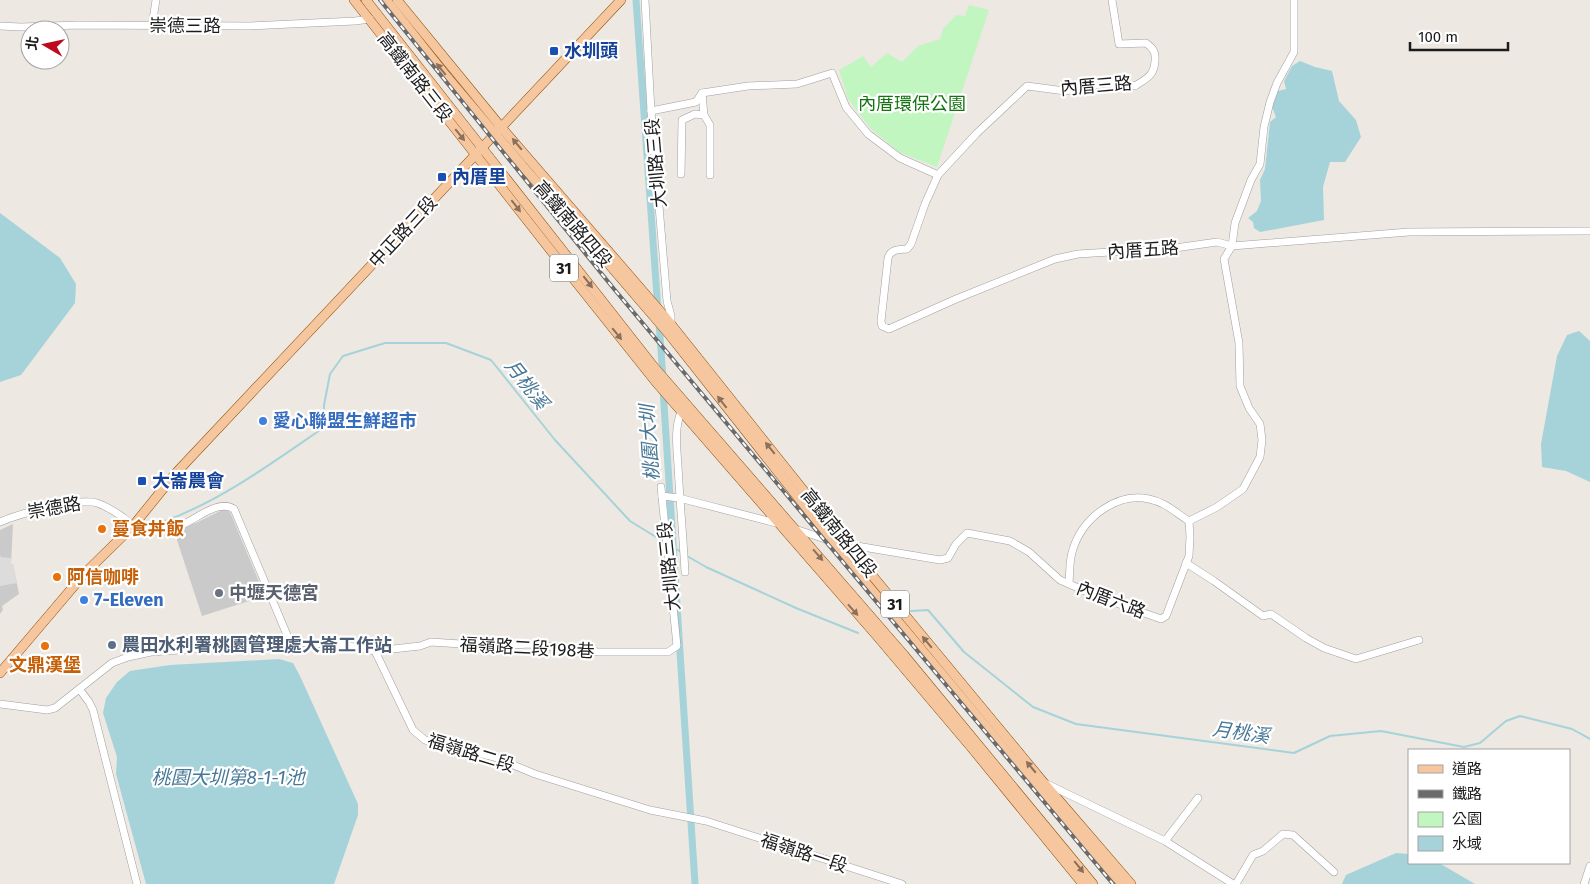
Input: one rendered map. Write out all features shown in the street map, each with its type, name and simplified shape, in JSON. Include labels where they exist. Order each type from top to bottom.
[{"type":"main road","name":"高鐵南路三段","points":[[354,0],[479,150]]},
{"type":"main road","name":"高鐵南路三段","points":[[366,0],[479,150]]},
{"type":"main road","name":"高鐵南路三段","points":[[386,0],[448,77],[499,130]]},
{"type":"main road","name":"高鐵南路三段","points":[[397,0],[499,130]]},
{"type":"main road","name":"中正路三段","points":[[0,673],[86,574],[133,526],[185,465],[289,352],[621,0]]},
{"type":"main road","name":"高鐵南路四段","points":[[499,130],[651,302],[772,466],[865,582],[1044,796],[1122,884]]},
{"type":"main road","name":"高鐵南路四段","points":[[499,130],[526,170],[652,315],[668,325],[960,682],[1131,884]]},
{"type":"main road","name":"高鐵南路四段","points":[[479,150],[670,387],[904,655],[1093,884]]},
{"type":"main road","name":"高鐵南路四段","points":[[479,150],[556,257],[681,412]]},
{"type":"main road","name":"31","points":[[681,412],[877,636],[1083,884]]},
{"type":"main road","points":[[772,466],[804,489]]},
{"type":"main road","points":[[740,468],[754,496]]},
{"type":"main road","points":[[877,636],[904,655]]},
{"type":"main road","points":[[960,682],[970,696],[984,725]]},
{"type":"street","points":[[152,26],[156,0]]},
{"type":"street","name":"大圳路三段","points":[[645,0],[651,111],[667,301],[671,316],[668,325]]},
{"type":"street","name":"內厝三路","points":[[938,175],[977,133],[1027,86],[1065,92],[1106,83],[1135,86],[1149,76],[1154,70],[1155,55],[1153,48],[1146,43],[1120,44],[1112,0]]},
{"type":"street","points":[[1069,583],[1073,547],[1091,518],[1108,505],[1134,497],[1150,499],[1168,506],[1189,521],[1243,489],[1260,457],[1262,440],[1260,424],[1249,408],[1240,386],[1239,343],[1224,259],[1232,246],[1235,223],[1251,180],[1260,164],[1264,127],[1270,102],[1294,52],[1294,0]]},
{"type":"street","name":"崇德三路","points":[[0,26],[249,26],[370,19]]},
{"type":"street","points":[[651,111],[696,102],[702,93],[748,86],[797,84],[832,73],[846,107],[868,134],[900,158],[938,175]]},
{"type":"street","points":[[702,93],[704,115],[710,125],[710,176]]},
{"type":"street","points":[[680,174],[682,120],[695,114],[704,115]]},
{"type":"street","name":"內厝五路","points":[[938,175],[925,204],[911,244],[907,249],[895,250],[890,253],[888,258],[882,326],[889,328],[1055,259],[1078,254],[1175,248],[1217,242],[1232,246],[1409,232],[1590,231]]},
{"type":"street","name":"大圳路三段","points":[[681,412],[676,435],[679,498],[686,572]]},
{"type":"street","name":"大圳路三段","points":[[661,487],[677,646]]},
{"type":"street","points":[[663,496],[679,498],[777,523],[847,545]]},
{"type":"street","name":"崇德路","points":[[0,522],[34,510],[82,502],[97,503],[122,517],[133,526]]},
{"type":"street","points":[[133,526],[171,529],[222,506],[230,506],[234,509],[290,642]]},
{"type":"street","name":"內厝六路","points":[[847,545],[940,560],[948,558],[956,544],[967,533],[1010,541],[1029,552],[1060,580],[1094,595],[1161,619],[1166,616],[1189,556],[1189,521]]},
{"type":"street","points":[[1186,563],[1214,580],[1262,616],[1271,614],[1312,642],[1356,659],[1419,640]]},
{"type":"street","points":[[0,704],[47,710],[56,708],[112,663],[151,652],[290,642],[344,646],[375,652]]},
{"type":"street","name":"福嶺路二段198巷","points":[[375,652],[420,646],[431,642],[491,646],[530,644],[598,652],[668,652],[677,646]]},
{"type":"street","name":"福嶺路二段","points":[[375,652],[412,730],[425,740],[494,757],[535,774],[650,810],[704,820]]},
{"type":"street","points":[[80,690],[93,710],[137,884]]},
{"type":"street","points":[[1044,783],[1165,841],[1234,884],[1253,855],[1263,850],[1283,834],[1293,835],[1334,872]]},
{"type":"street","points":[[1165,841],[1198,798]]},
{"type":"street","name":"福嶺路一段","points":[[704,820],[902,884]]},
{"type":"street","points":[[1584,884],[1590,866]]},
{"type":"shaded area","name":"中壢天德宮","points":[[224,509],[230,512],[265,596],[202,616],[174,531]]},
{"type":"shaded area","points":[[13,524],[11,564],[13,564],[19,594],[2,606],[3,610],[0,614],[0,530]]},
{"type":"shaded area","points":[[0,555],[1,557],[11,558],[17,583],[0,586]]},
{"type":"green space","name":"內厝環保公園","points":[[969,5],[989,10],[937,167],[901,153],[871,129],[848,99],[839,70],[863,56],[871,67],[887,53],[902,62],[918,46],[940,39],[943,29],[956,15],[965,16]]},
{"type":"water","points":[[1300,61],[1332,71],[1339,101],[1356,120],[1361,137],[1345,162],[1330,162],[1323,187],[1324,220],[1260,232],[1254,228],[1253,222],[1248,218],[1257,211],[1261,201],[1260,180],[1265,169],[1270,122],[1276,117],[1272,107],[1274,92],[1286,89],[1284,81],[1292,66]]},
{"type":"water","points":[[0,213],[60,258],[76,284],[75,303],[21,375],[0,382]]},
{"type":"water","points":[[1579,331],[1590,341],[1590,482],[1566,471],[1542,467],[1541,444],[1557,356],[1567,335]]},
{"type":"water","name":"桃園大圳第8-1-1池","points":[[279,659],[293,663],[358,804],[358,815],[334,884],[146,884],[116,774],[117,757],[103,713],[106,698],[117,682],[130,671],[170,665]]},
{"type":"water","points":[[1396,853],[1408,854],[1408,864],[1441,864],[1475,884],[1342,884],[1346,875]]},
{"type":"waterway","name":"桃園大圳","points":[[636,0],[658,311]]},
{"type":"waterway","name":"桃園大圳","points":[[659,322],[663,379]]},
{"type":"waterway","name":"月桃溪","points":[[163,522],[226,492],[323,428],[324,405],[330,374],[343,356],[385,343],[446,343],[491,360],[555,440],[630,521],[664,542]]},
{"type":"waterway","name":"桃園大圳","points":[[663,389],[695,884]]},
{"type":"waterway","name":"月桃溪","points":[[670,545],[681,552]]},
{"type":"waterway","name":"月桃溪","points":[[687,556],[706,567],[796,608],[858,633]]},
{"type":"waterway","name":"月桃溪","points":[[911,611],[928,610],[964,652],[1033,707],[1076,724],[1294,753],[1330,736],[1381,731],[1464,747],[1480,743],[1506,721],[1520,716],[1572,729],[1590,739]]},
{"type":"railway","points":[[380,0],[614,289],[1113,884]]},
{"type":"place","name":"水圳頭","points":[[554,51]]},
{"type":"place","name":"內厝里","points":[[442,177]]},
{"type":"place","name":"愛心聯盟生鮮超市","points":[[263,421]]},
{"type":"place","name":"大崙農會","points":[[142,481]]},
{"type":"place","name":"蔓食丼飯","points":[[102,529]]},
{"type":"place","name":"阿信咖啡","points":[[57,577]]},
{"type":"place","name":"中壢天德宮","points":[[219,593]]},
{"type":"place","name":"7-Eleven","points":[[84,600]]},
{"type":"place","name":"農田水利署桃園管理處大崙工作站","points":[[112,645]]},
{"type":"place","name":"文鼎漢堡","points":[[45,646]]}]
